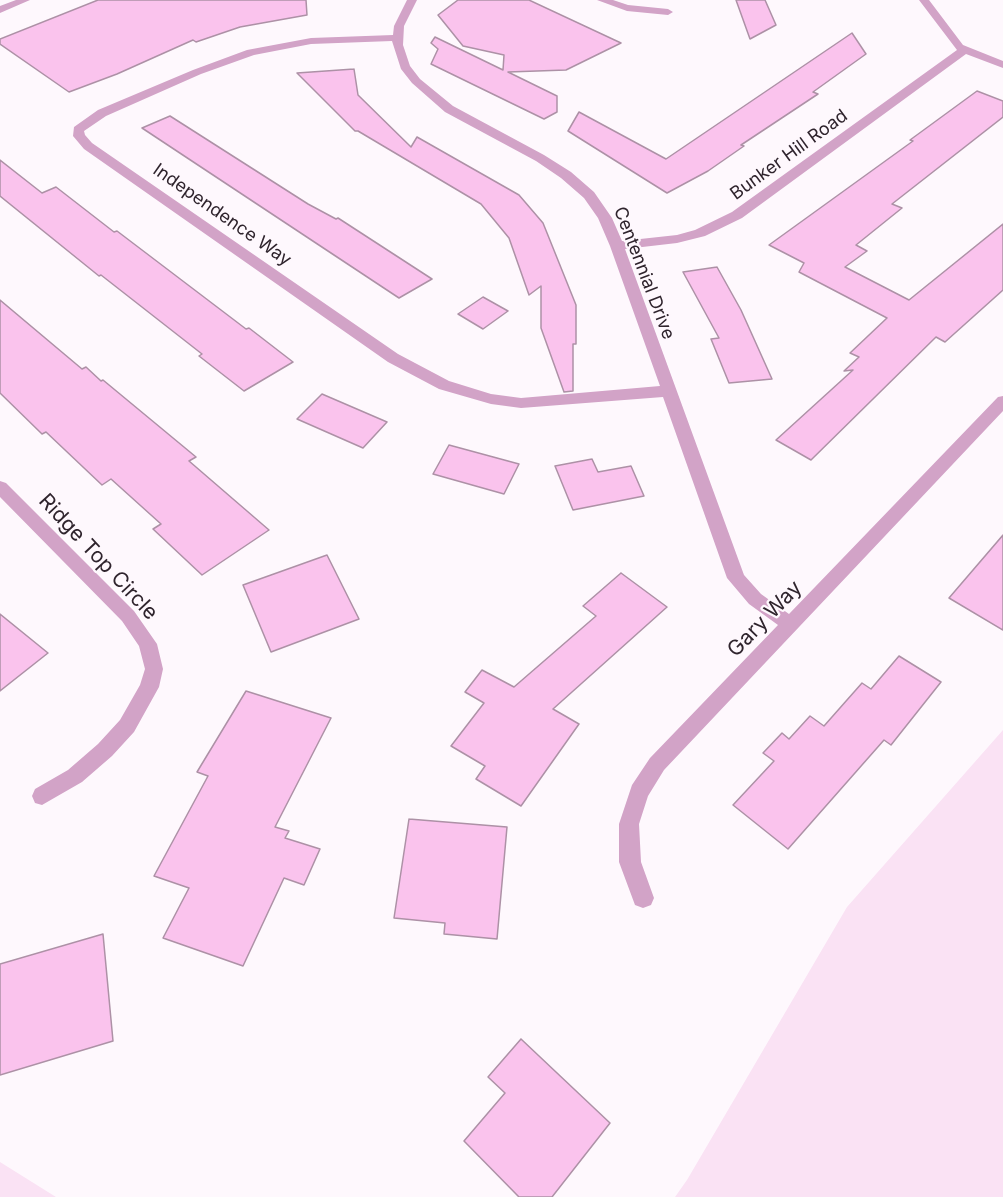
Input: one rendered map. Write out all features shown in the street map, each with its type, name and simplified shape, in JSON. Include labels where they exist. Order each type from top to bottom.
[{"type":"street","points":[[0,10],[25,0]]},
{"type":"street","points":[[397,38],[399,26],[412,0]]},
{"type":"street","points":[[602,0],[627,8],[668,12]]},
{"type":"street","points":[[924,0],[954,41],[964,50],[1003,65]]},
{"type":"street","name":"Centennial Drive","points":[[397,38],[405,67],[423,88],[449,110],[540,158],[572,180],[597,206],[617,246],[736,578],[755,599],[791,625]]},
{"type":"street","name":"Independence Way","points":[[397,38],[311,41],[250,52],[206,68],[102,113],[78,130],[79,136],[98,153],[393,358],[435,381],[475,395],[521,403],[668,391]]},
{"type":"street","name":"Bunker Hill Road","points":[[617,246],[677,239],[700,232],[738,215],[964,50]]},
{"type":"street","name":"Gary Way","points":[[643,898],[630,862],[629,824],[639,792],[657,764],[1003,401]]},
{"type":"street","name":"Ridge Top Circle","points":[[0,488],[128,616],[148,644],[154,669],[149,687],[128,726],[75,776],[42,796]]},
{"type":"shaded area","points":[[1003,730],[1003,1197],[675,1197],[847,907]]},
{"type":"shaded area","points":[[0,1162],[56,1197],[0,1197]]},
{"type":"building","points":[[98,0],[306,0],[307,15],[240,27],[196,42],[193,40],[117,74],[69,92],[0,44],[0,39]]},
{"type":"building","points":[[458,0],[529,0],[621,43],[566,70],[508,72],[557,96],[557,112],[544,119],[431,64],[438,49],[431,43],[435,37],[503,70],[504,55],[463,46],[438,15]]},
{"type":"building","points":[[736,0],[765,0],[776,25],[750,39]]},
{"type":"building","points":[[852,33],[866,54],[813,92],[818,94],[741,145],[744,146],[708,171],[667,193],[568,131],[579,112],[666,159]]},
{"type":"building","points":[[354,69],[358,95],[411,147],[417,137],[519,195],[543,223],[576,305],[573,391],[564,392],[541,328],[541,286],[529,295],[509,238],[481,204],[355,131],[297,73]]},
{"type":"building","points":[[977,91],[1003,101],[1003,117],[892,204],[902,208],[856,245],[867,251],[845,267],[909,300],[1003,224],[1003,290],[945,342],[936,337],[811,460],[776,440],[853,370],[844,371],[859,357],[850,353],[887,318],[799,272],[804,263],[769,245],[913,141],[910,140]]},
{"type":"building","points":[[170,116],[308,204],[338,218],[432,279],[399,298],[142,128]]},
{"type":"building","points":[[0,160],[42,193],[56,187],[293,362],[244,391],[199,356],[202,354],[101,275],[99,276],[0,196]]},
{"type":"building","points":[[717,267],[741,310],[772,379],[729,383],[711,339],[719,338],[683,272]]},
{"type":"building","points":[[483,297],[508,311],[483,329],[458,314]]},
{"type":"building","points":[[0,300],[82,369],[86,367],[101,381],[103,380],[196,457],[189,461],[269,530],[202,575],[153,529],[161,524],[111,479],[102,485],[46,432],[42,434],[0,393]]},
{"type":"building","points":[[322,394],[387,422],[363,448],[297,419]]},
{"type":"building","points":[[449,445],[519,464],[504,494],[433,474]]},
{"type":"building","points":[[592,459],[598,472],[631,466],[644,496],[573,510],[555,466]]},
{"type":"building","points":[[1003,535],[1003,630],[949,598]]},
{"type":"building","points":[[327,555],[359,619],[271,652],[243,585]]},
{"type":"building","points":[[621,573],[667,607],[553,709],[579,724],[521,806],[476,779],[485,766],[451,746],[484,703],[465,692],[482,670],[514,687],[596,616],[583,606]]},
{"type":"building","points":[[0,614],[48,653],[0,691]]},
{"type":"building","points":[[899,656],[941,682],[891,745],[884,740],[788,849],[733,805],[774,761],[763,753],[782,733],[789,739],[810,716],[824,726],[862,683],[871,689]]},
{"type":"building","points":[[246,691],[331,718],[275,827],[289,831],[285,838],[320,849],[304,885],[284,878],[243,966],[163,938],[189,888],[154,876],[208,776],[197,772]]},
{"type":"building","points":[[409,819],[507,827],[497,939],[444,934],[445,923],[394,918]]},
{"type":"building","points":[[103,934],[113,1041],[0,1075],[0,964]]},
{"type":"building","points":[[521,1039],[610,1123],[552,1197],[519,1197],[464,1141],[505,1093],[488,1077]]}]
